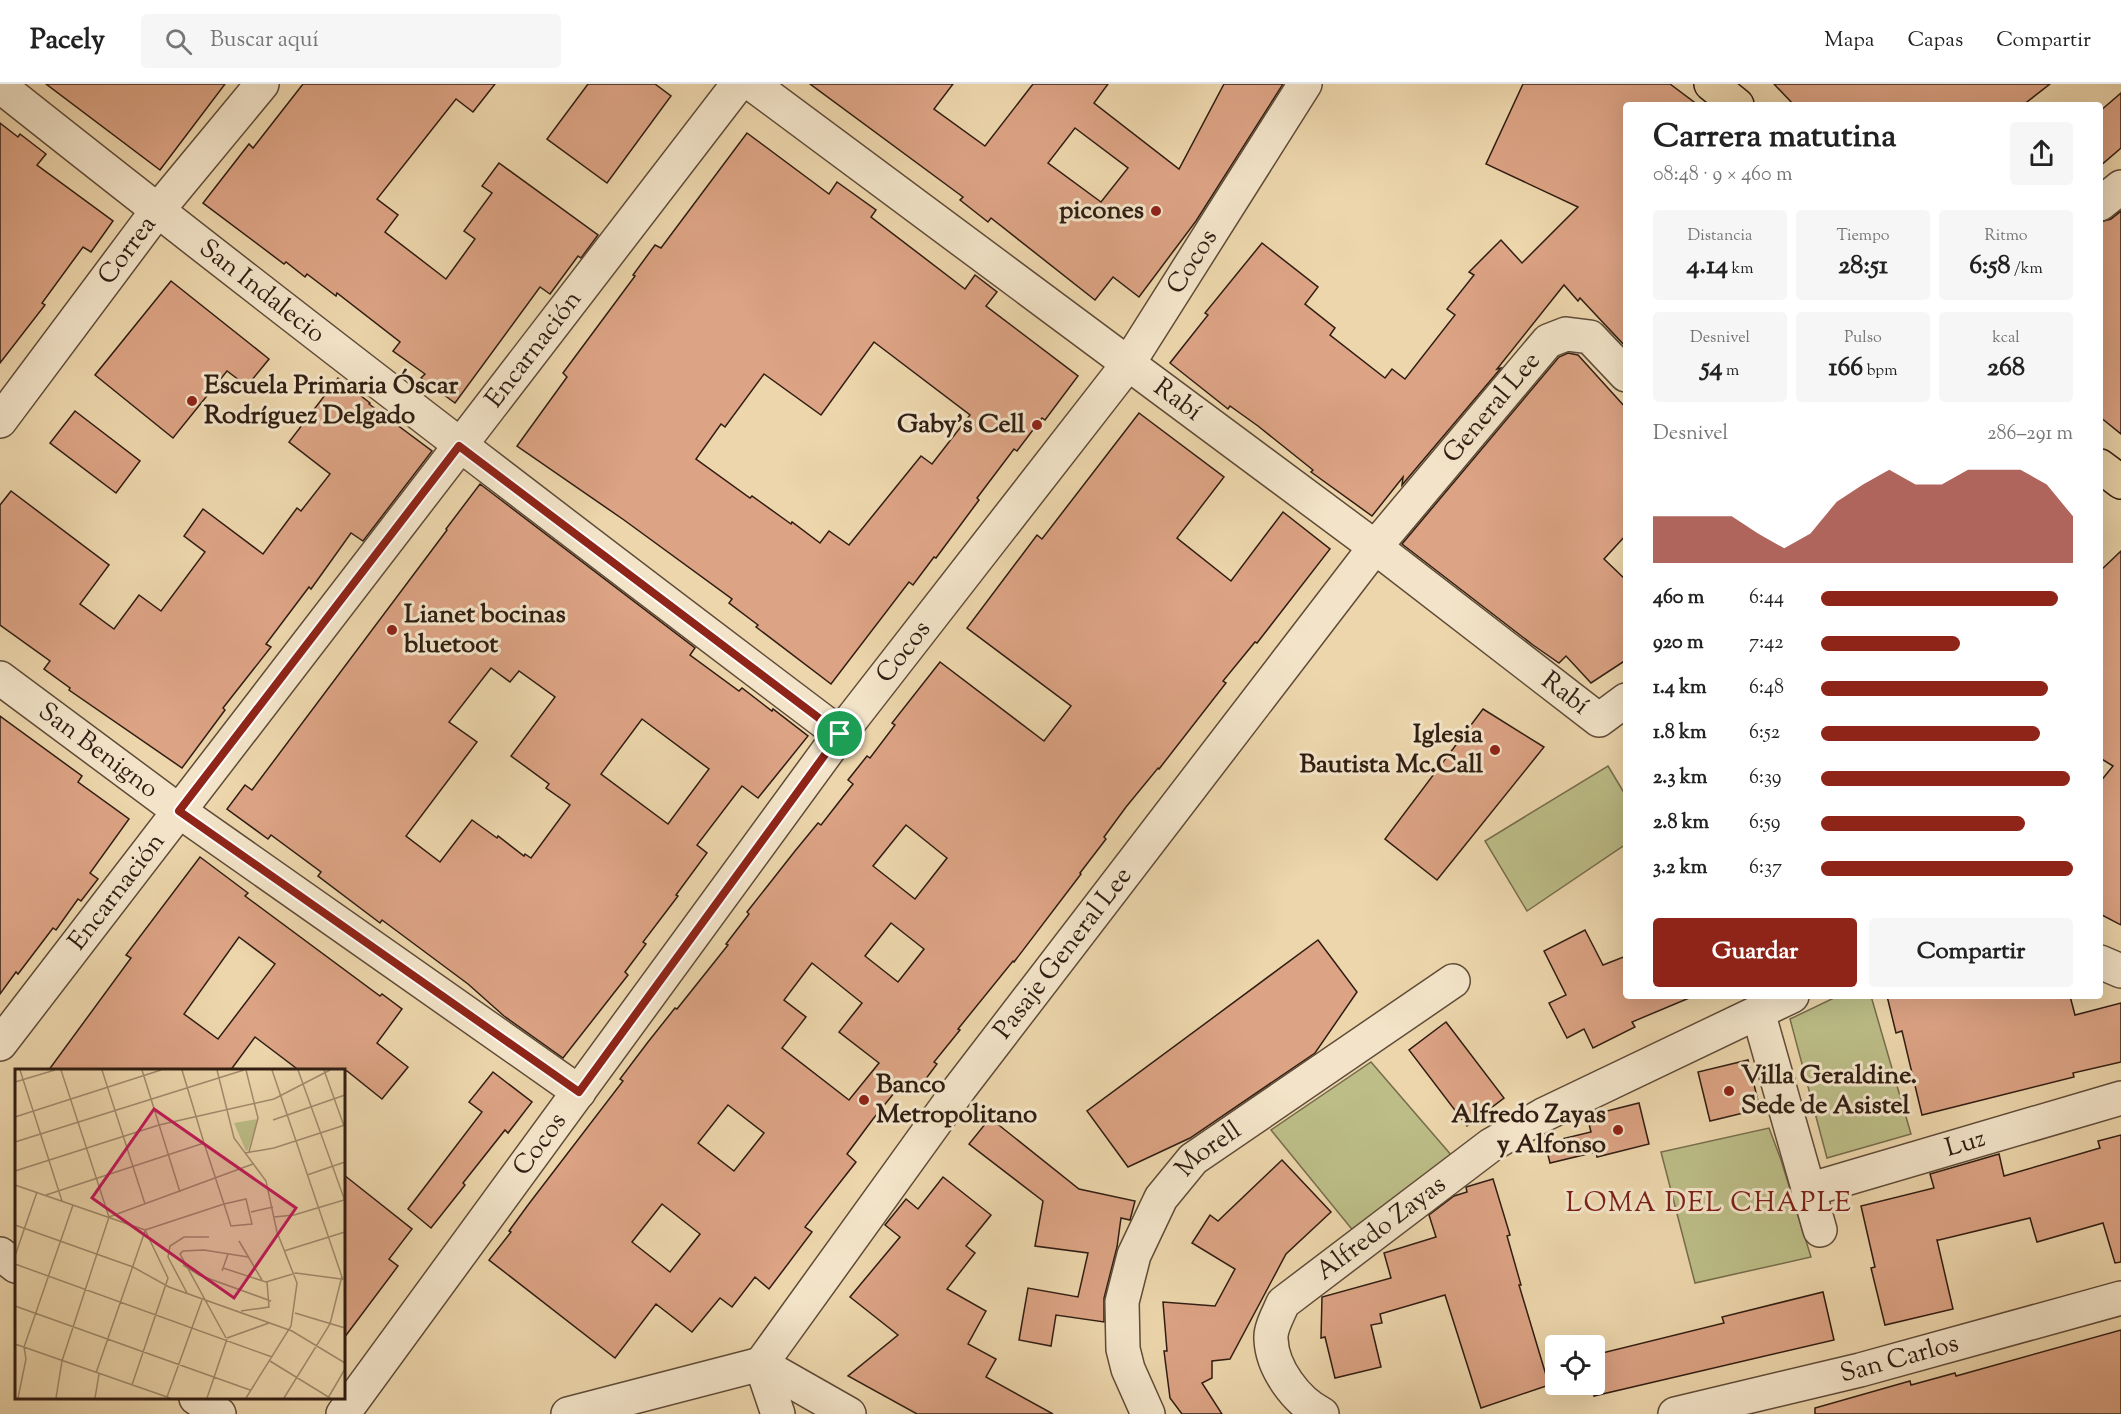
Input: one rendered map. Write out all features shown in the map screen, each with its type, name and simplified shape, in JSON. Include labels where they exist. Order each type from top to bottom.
[{"type":"main road","points":[[1712,84],[1733,102]]},
{"type":"main road","points":[[2103,468],[2121,482]]},
{"type":"street","name":"Correa","points":[[0,421],[157,211],[262,84]]},
{"type":"street","name":"Encarnación","points":[[0,1044],[738,84]]},
{"type":"street","name":"Rabí","points":[[752,84],[1375,547],[1599,720],[1623,702]]},
{"type":"street","name":"Cocos","points":[[343,1414],[840,734],[1128,364],[1305,84]]},
{"type":"street","name":"San Indalecio","points":[[0,86],[459,446],[840,734]]},
{"type":"street","points":[[2103,202],[2121,187]]},
{"type":"street","name":"General Lee","points":[[1375,547],[1548,340],[1566,334],[1590,337],[1623,372]]},
{"type":"street","name":"Pasaje General Lee","points":[[761,1365],[960,1088],[1375,547]]},
{"type":"street","name":"San Benigno","points":[[0,678],[179,811],[579,1092]]},
{"type":"street","points":[[2103,963],[2121,971]]},
{"type":"street","name":"Morell","points":[[1148,1414],[1128,1369],[1123,1349],[1122,1302],[1134,1255],[1161,1198],[1193,1159],[1453,981]]},
{"type":"street","name":"Alfredo Zayas","points":[[1322,1414],[1294,1393],[1276,1363],[1270,1337],[1283,1303],[1491,1145],[1543,1115],[1786,999]]},
{"type":"street","points":[[1758,1012],[1820,1230]]},
{"type":"street","name":"Luz","points":[[1808,1190],[2121,1098]]},
{"type":"street","points":[[0,1254],[15,1265]]},
{"type":"street","name":"San Carlos","points":[[1675,1414],[1860,1370],[2121,1298]]},
{"type":"street","points":[[761,1365],[778,1414]]},
{"type":"street","points":[[568,1414],[761,1365],[849,1414]]},
{"type":"street","points":[[197,1399],[219,1414]]},
{"type":"green space","points":[[1608,766],[1623,791],[1623,846],[1527,911],[1485,841]]},
{"type":"green space","points":[[1832,999],[1872,999],[1911,1134],[1827,1158],[1790,1019]]},
{"type":"green space","points":[[1371,1062],[1452,1156],[1355,1233],[1271,1130]]},
{"type":"green space","points":[[1769,1128],[1811,1257],[1695,1283],[1661,1152]]},
{"type":"building","points":[[46,84],[225,84],[160,170]]},
{"type":"building","points":[[303,84],[495,84],[473,112],[456,99],[377,199],[398,215],[385,232],[446,279],[475,239],[464,231],[492,193],[482,186],[499,163],[598,235],[581,258],[578,256],[550,294],[540,287],[455,403],[421,378],[425,374],[393,351],[400,342],[337,293],[336,296],[307,274],[305,277],[286,262],[284,264],[203,203],[249,144],[253,148]]},
{"type":"building","points":[[588,84],[655,84],[671,96],[607,183],[547,139]]},
{"type":"building","points":[[810,84],[953,84],[934,109],[985,146],[1033,84],[1108,84],[1094,103],[1179,169],[1224,84],[1283,84],[1196,221],[1139,297],[1113,277],[1095,300],[991,218],[988,222],[960,200],[963,197]],"holes":[[[1075,128],[1128,168],[1101,202],[1048,163]]]},
{"type":"building","points":[[1523,84],[1670,84],[1694,102],[1623,102],[1623,344],[1580,298],[1578,301],[1564,285],[1497,369],[1501,368],[1402,485],[1403,477],[1372,516],[1311,472],[1313,470],[1258,426],[1230,406],[1228,409],[1170,363],[1208,315],[1205,313],[1262,243],[1318,287],[1305,304],[1335,328],[1330,335],[1385,378],[1392,369],[1405,379],[1455,315],[1447,309],[1474,275],[1469,272],[1501,240],[1522,263],[1578,207],[1486,164]]},
{"type":"building","points":[[1774,84],[2050,84],[2027,102],[1791,102]]},
{"type":"building","points":[[2121,93],[2121,148],[2103,163],[2103,108]]},
{"type":"building","points":[[0,123],[18,137],[20,134],[46,154],[37,165],[113,221],[91,252],[83,247],[42,303],[45,305],[0,363]]},
{"type":"building","points":[[747,133],[829,194],[837,182],[876,210],[871,217],[965,289],[975,275],[997,292],[986,306],[1078,376],[1045,420],[1042,418],[1017,451],[1014,449],[936,558],[934,557],[913,585],[909,582],[831,684],[756,627],[758,625],[729,603],[732,599],[517,446],[567,377],[563,373],[635,276],[633,275],[655,245],[661,248]],"holes":[[[874,342],[970,415],[932,464],[921,456],[849,545],[829,531],[820,543],[752,496],[750,498],[696,459],[721,424],[725,427],[764,374],[821,415]]]},
{"type":"building","points":[[2121,211],[2121,434],[2103,419],[2103,221],[2111,219]]},
{"type":"building","points":[[171,281],[269,359],[247,386],[227,371],[173,438],[95,375]]},
{"type":"building","points":[[1568,353],[1578,355],[1623,405],[1623,538],[1604,559],[1623,577],[1623,662],[1591,683],[1566,656],[1559,663],[1402,544],[1559,357]]},
{"type":"building","points":[[338,378],[432,451],[363,541],[351,533],[311,589],[309,587],[266,644],[271,647],[223,708],[225,710],[182,768],[69,690],[70,688],[44,669],[50,661],[0,625],[0,505],[11,491],[109,565],[80,604],[114,629],[139,595],[161,611],[205,552],[184,536],[203,509],[263,554],[297,508],[301,511],[330,474],[289,442]]},
{"type":"building","points":[[75,411],[140,461],[116,493],[50,443]]},
{"type":"building","points":[[1139,413],[1224,477],[1177,538],[1231,581],[1283,512],[1330,549],[1257,643],[1255,642],[1223,681],[1226,683],[1159,769],[1126,807],[1081,874],[1014,962],[958,1029],[960,1030],[934,1062],[937,1064],[916,1092],[903,1082],[873,1119],[847,1154],[856,1162],[805,1227],[812,1232],[769,1289],[755,1277],[732,1307],[720,1298],[692,1332],[656,1304],[615,1358],[489,1260],[623,1081],[620,1079],[728,945],[726,944],[749,914],[747,912],[795,851],[818,823],[821,825],[853,784],[848,780],[867,756],[870,758],[895,725],[892,723],[940,662],[1044,741],[1071,706],[967,628],[1037,535],[1042,539]],"holes":[[[906,825],[947,858],[915,899],[873,866]],[[891,923],[924,949],[898,982],[865,956]],[[812,963],[862,1003],[839,1032],[879,1063],[849,1100],[782,1048],[806,1017],[784,1000]],[[728,1105],[764,1133],[734,1171],[698,1143]],[[662,1204],[700,1234],[670,1272],[632,1242]]]},
{"type":"building","points":[[480,484],[695,648],[690,655],[739,691],[742,688],[772,711],[773,709],[808,736],[758,798],[742,786],[697,845],[707,853],[643,942],[646,944],[625,972],[628,975],[563,1058],[504,1016],[468,984],[382,920],[380,923],[318,876],[321,872],[271,835],[268,839],[227,809],[245,785],[252,790]],"holes":[[[491,668],[510,682],[519,671],[555,697],[511,756],[549,784],[546,788],[570,805],[531,858],[525,854],[524,856],[472,820],[440,862],[406,836],[477,742],[449,722]],[[642,719],[709,769],[668,824],[601,774]]]},
{"type":"building","points":[[2121,551],[2121,925],[2103,916],[2103,778],[2113,766],[2103,760],[2103,568]]},
{"type":"building","points":[[1483,709],[1544,747],[1437,880],[1385,839]]},
{"type":"building","points":[[0,716],[82,776],[78,782],[129,819],[90,873],[98,879],[81,901],[78,899],[56,930],[53,928],[0,994]]},
{"type":"building","points":[[200,857],[248,893],[245,896],[380,996],[382,994],[402,1009],[377,1043],[408,1067],[382,1099],[345,1069],[297,1069],[255,1037],[231,1069],[49,1069],[131,958],[126,955]],"holes":[[[239,937],[275,964],[218,1039],[184,1014]]]},
{"type":"building","points":[[1585,930],[1603,965],[1623,957],[1623,999],[1687,999],[1632,1022],[1635,1027],[1593,1048],[1584,1029],[1567,1038],[1549,1003],[1566,995],[1544,951]]},
{"type":"building","points":[[1318,940],[1357,992],[1315,1053],[1190,1138],[1128,1167],[1087,1111]]},
{"type":"building","points":[[1888,999],[2071,999],[2075,1015],[2121,1003],[2121,1062],[2073,1073],[2074,1077],[1922,1115],[1902,1031],[1896,1033]]},
{"type":"building","points":[[1446,1022],[1504,1098],[1467,1126],[1409,1050]]},
{"type":"building","name":"Villa Geraldine. Sede de Asistel","points":[[1748,1060],[1760,1109],[1710,1121],[1698,1072]]},
{"type":"building","points":[[493,1072],[532,1102],[508,1133],[505,1130],[431,1228],[408,1209],[482,1112],[469,1102]]},
{"type":"building","name":"Alfredo Zayas y Alfonso","points":[[1639,1103],[1649,1144],[1597,1157],[1596,1152],[1550,1163],[1545,1143],[1591,1132],[1587,1116]]},
{"type":"building","points":[[990,1118],[1079,1189],[1135,1201],[1130,1220],[1121,1218],[1117,1247],[1104,1298],[1104,1322],[1056,1315],[1051,1346],[1019,1340],[1028,1288],[1078,1297],[1088,1253],[1035,1246],[1043,1201],[969,1144]]},
{"type":"building","points":[[2121,1135],[2121,1262],[2115,1263],[2103,1223],[2037,1242],[2030,1218],[1937,1240],[1953,1309],[1885,1325],[1871,1268],[1875,1267],[1861,1206],[1934,1188],[1930,1174],[1999,1154],[2004,1176],[2100,1148],[2098,1141]]},
{"type":"building","points":[[1282,1160],[1331,1212],[1286,1254],[1230,1359],[1212,1361],[1212,1378],[1202,1383],[1222,1414],[1182,1414],[1170,1398],[1164,1351],[1167,1351],[1163,1302],[1215,1306],[1235,1269],[1192,1243],[1210,1215],[1218,1221]]},
{"type":"building","points":[[345,1176],[412,1229],[389,1259],[398,1266],[345,1337]]},
{"type":"building","points":[[943,1177],[991,1215],[966,1246],[975,1253],[947,1289],[986,1311],[968,1344],[996,1359],[986,1377],[1053,1414],[917,1414],[848,1376],[898,1335],[850,1297],[900,1237],[885,1225],[906,1199],[918,1209]]},
{"type":"building","points":[[1493,1179],[1510,1235],[1507,1236],[1521,1285],[1519,1285],[1545,1372],[1545,1386],[1481,1408],[1445,1295],[1380,1314],[1382,1323],[1371,1325],[1381,1367],[1335,1378],[1325,1337],[1321,1338],[1322,1297],[1391,1278],[1384,1253],[1436,1237],[1429,1215],[1454,1196],[1467,1192],[1466,1187]]},
{"type":"building","points":[[1823,1292],[1834,1340],[1605,1393],[1605,1352],[1724,1323],[1722,1317]]},
{"type":"building","points":[[2121,1330],[2121,1414],[1815,1414],[1815,1408],[1910,1381],[1911,1385],[1955,1373],[1956,1376]]},
{"type":"place","name":"picones","points":[[1156,211]]},
{"type":"place","name":"Escuela Primaria Óscar Rodríguez Delgado","points":[[192,401]]},
{"type":"place","name":"Gaby’s Cell","points":[[1037,425]]},
{"type":"place","name":"Lianet bocinas bluetoot","points":[[392,630]]},
{"type":"place","name":"Iglesia Bautista Mc.Call","points":[[1495,750]]},
{"type":"place","name":"Villa Geraldine. Sede de Asistel","points":[[1729,1091]]},
{"type":"place","name":"Banco Metropolitano","points":[[864,1100]]},
{"type":"place","name":"Alfredo Zayas y Alfonso","points":[[1618,1130]]},
{"type":"district","name":"LOMA DEL CHAPLE","points":[[1709,1204]]},
{"type":"route","points":[[459,446],[840,734],[579,1092],[179,811],[459,446]]}]
